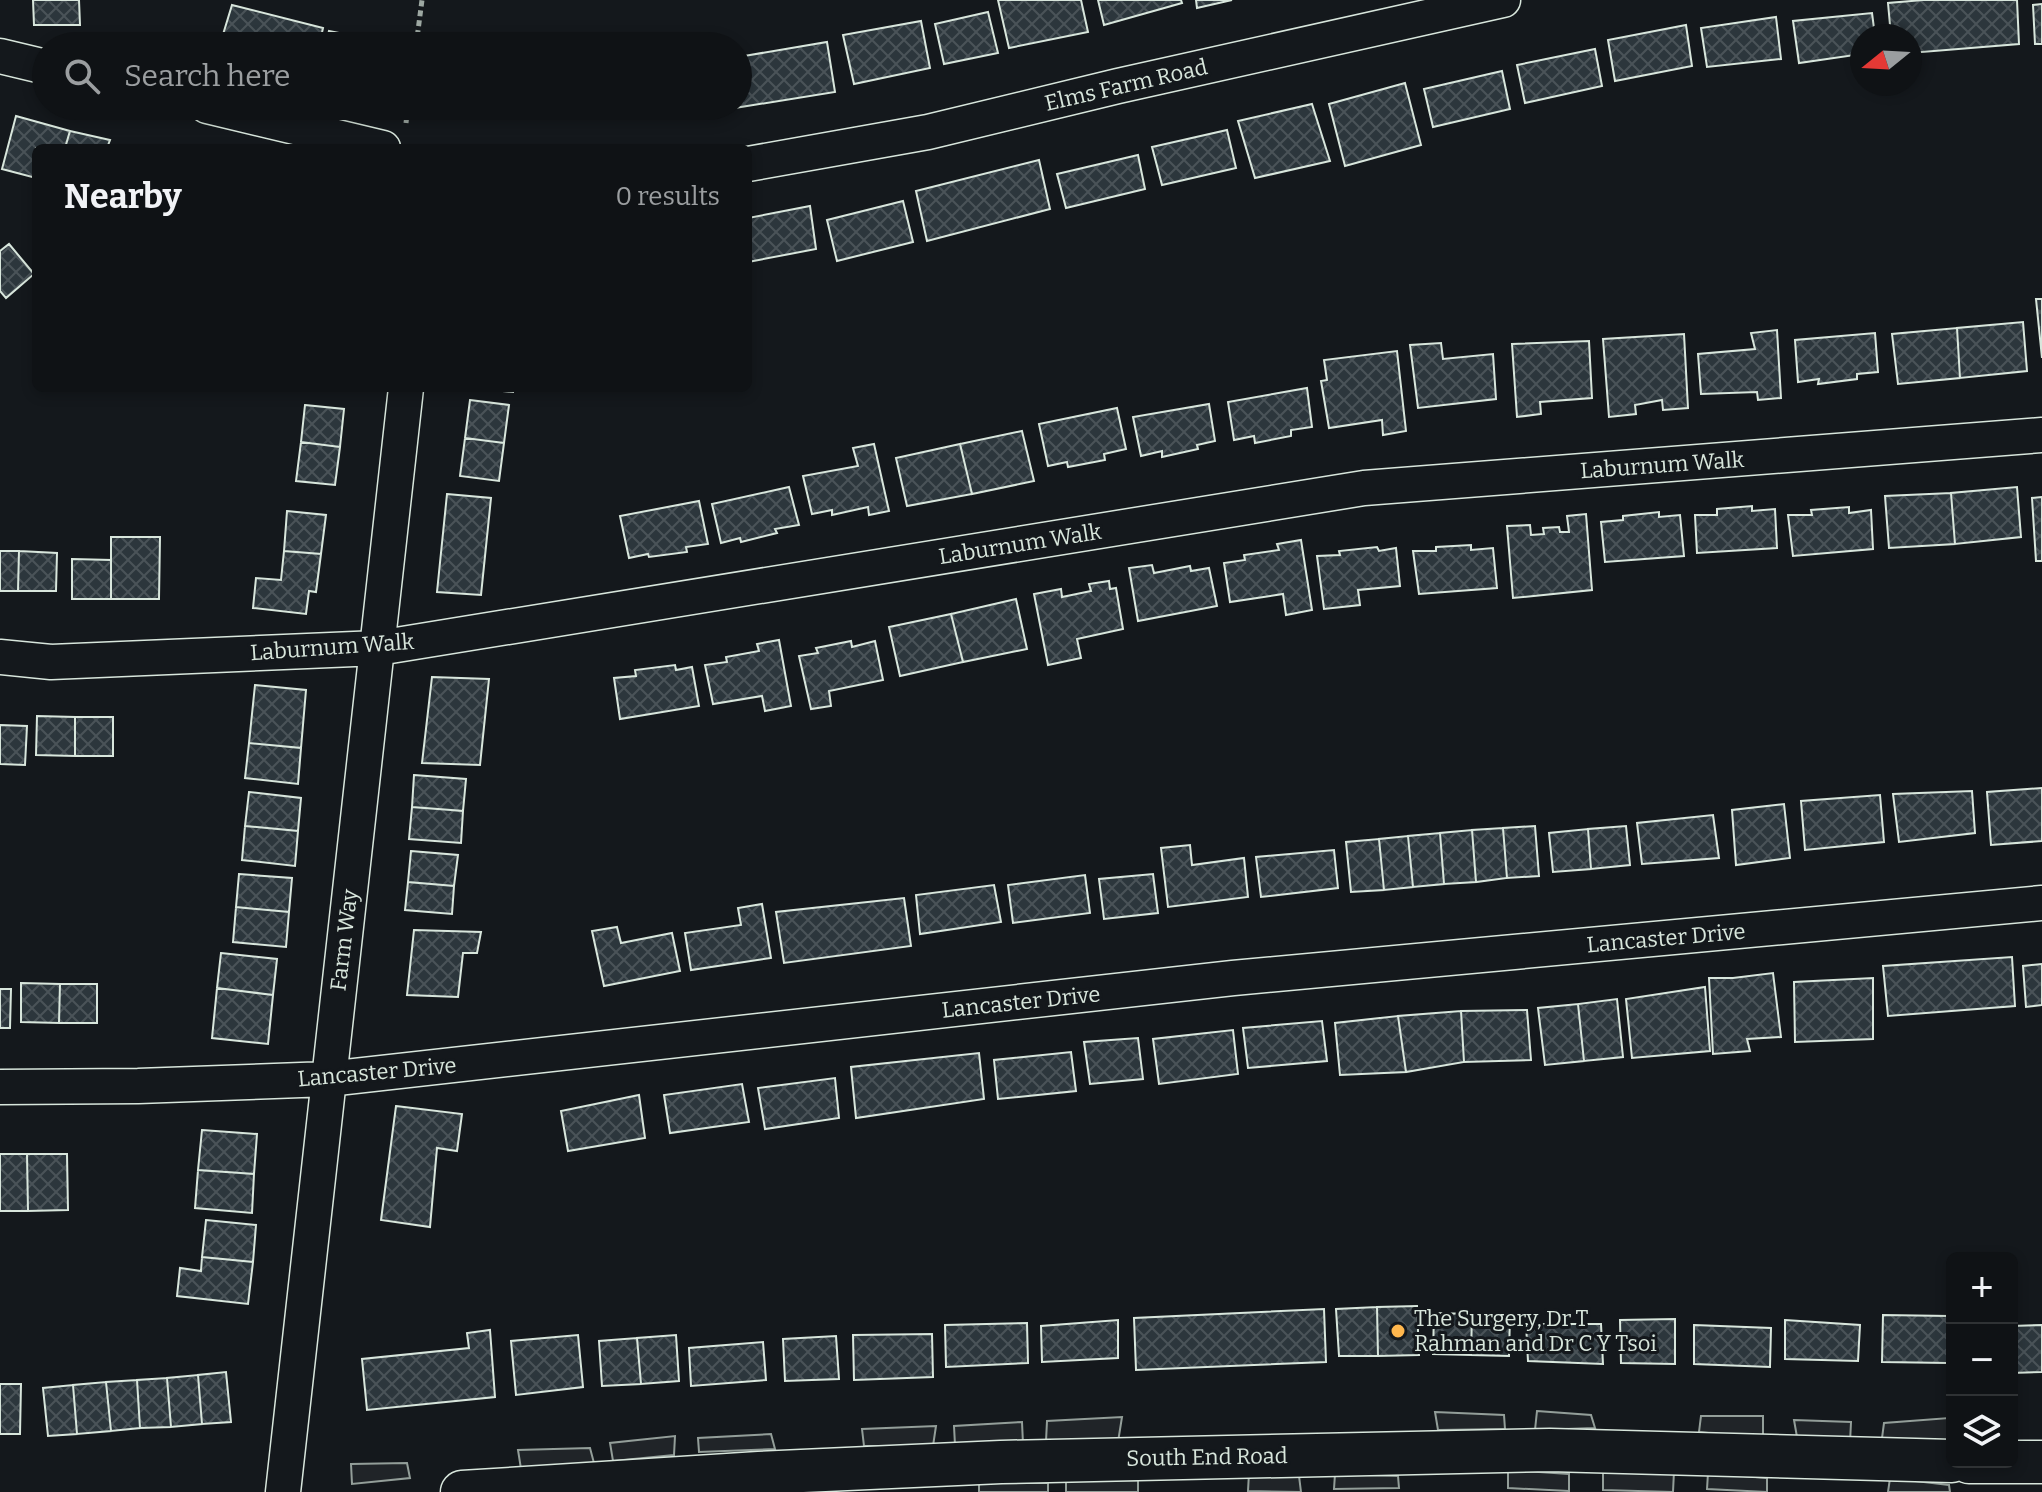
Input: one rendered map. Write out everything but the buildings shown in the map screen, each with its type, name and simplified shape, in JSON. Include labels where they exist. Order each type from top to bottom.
[{"type":"street","name":"Elms Farm Road","points":[[752,163],[928,132],[1133,82],[1503,0]]},
{"type":"street","points":[[0,56],[32,64]]},
{"type":"street","points":[[266,120],[366,144]]},
{"type":"street","name":"Farm Way","points":[[283,1492],[406,392]]},
{"type":"street","name":"Laburnum Walk","points":[[0,657],[51,662],[378,648],[1364,488],[2042,435]]},
{"type":"street","name":"Lancaster Drive","points":[[0,1087],[328,1079],[1233,978],[2042,903]]},
{"type":"street","name":"South End Road","points":[[462,1492],[759,1473],[1001,1462],[1518,1451],[1946,1461]]},
{"type":"street","points":[[2018,1462],[2042,1462]]},
{"type":"path","points":[[418,32],[422,0]]},
{"type":"shaded area","points":[[1537,1411],[1591,1415],[1595,1428],[1535,1430]]},
{"type":"shaded area","points":[[1435,1412],[1504,1415],[1505,1429],[1438,1430]]},
{"type":"shaded area","points":[[1701,1416],[1763,1416],[1763,1439],[1699,1432]]},
{"type":"shaded area","points":[[1122,1417],[1118,1442],[1046,1441],[1047,1421]]},
{"type":"shaded area","points":[[1946,1418],[1946,1441],[1882,1438],[1884,1423]]},
{"type":"shaded area","points":[[1794,1420],[1851,1422],[1850,1443],[1797,1437]]},
{"type":"shaded area","points":[[1022,1422],[1023,1444],[955,1445],[954,1426]]},
{"type":"shaded area","points":[[936,1426],[933,1446],[864,1446],[862,1429]]},
{"type":"shaded area","points":[[771,1434],[775,1449],[699,1452],[698,1438]]},
{"type":"shaded area","points":[[675,1436],[674,1455],[613,1461],[610,1443]]},
{"type":"shaded area","points":[[590,1448],[594,1463],[521,1469],[518,1450]]},
{"type":"shaded area","points":[[407,1463],[410,1478],[352,1484],[351,1464]]},
{"type":"shaded area","points":[[1508,1470],[1569,1474],[1569,1491],[1508,1488]]},
{"type":"shaded area","points":[[1674,1471],[1673,1492],[1603,1490],[1603,1472]]},
{"type":"shaded area","points":[[1249,1473],[1299,1476],[1301,1492],[1248,1491]]},
{"type":"shaded area","points":[[1708,1473],[1767,1478],[1767,1492],[1707,1489]]},
{"type":"shaded area","points":[[1335,1474],[1398,1476],[1399,1488],[1334,1489]]},
{"type":"shaded area","points":[[1890,1478],[1949,1485],[1950,1492],[1888,1492]]},
{"type":"shaded area","points":[[1138,1480],[1138,1492],[1066,1492],[1066,1481]]},
{"type":"shaded area","points":[[979,1483],[1048,1483],[1048,1492],[979,1492]]},
{"type":"place","name":"The Surgery, Dr T Rahman and Dr C Y Tsoi","points":[[1398,1331]]}]
